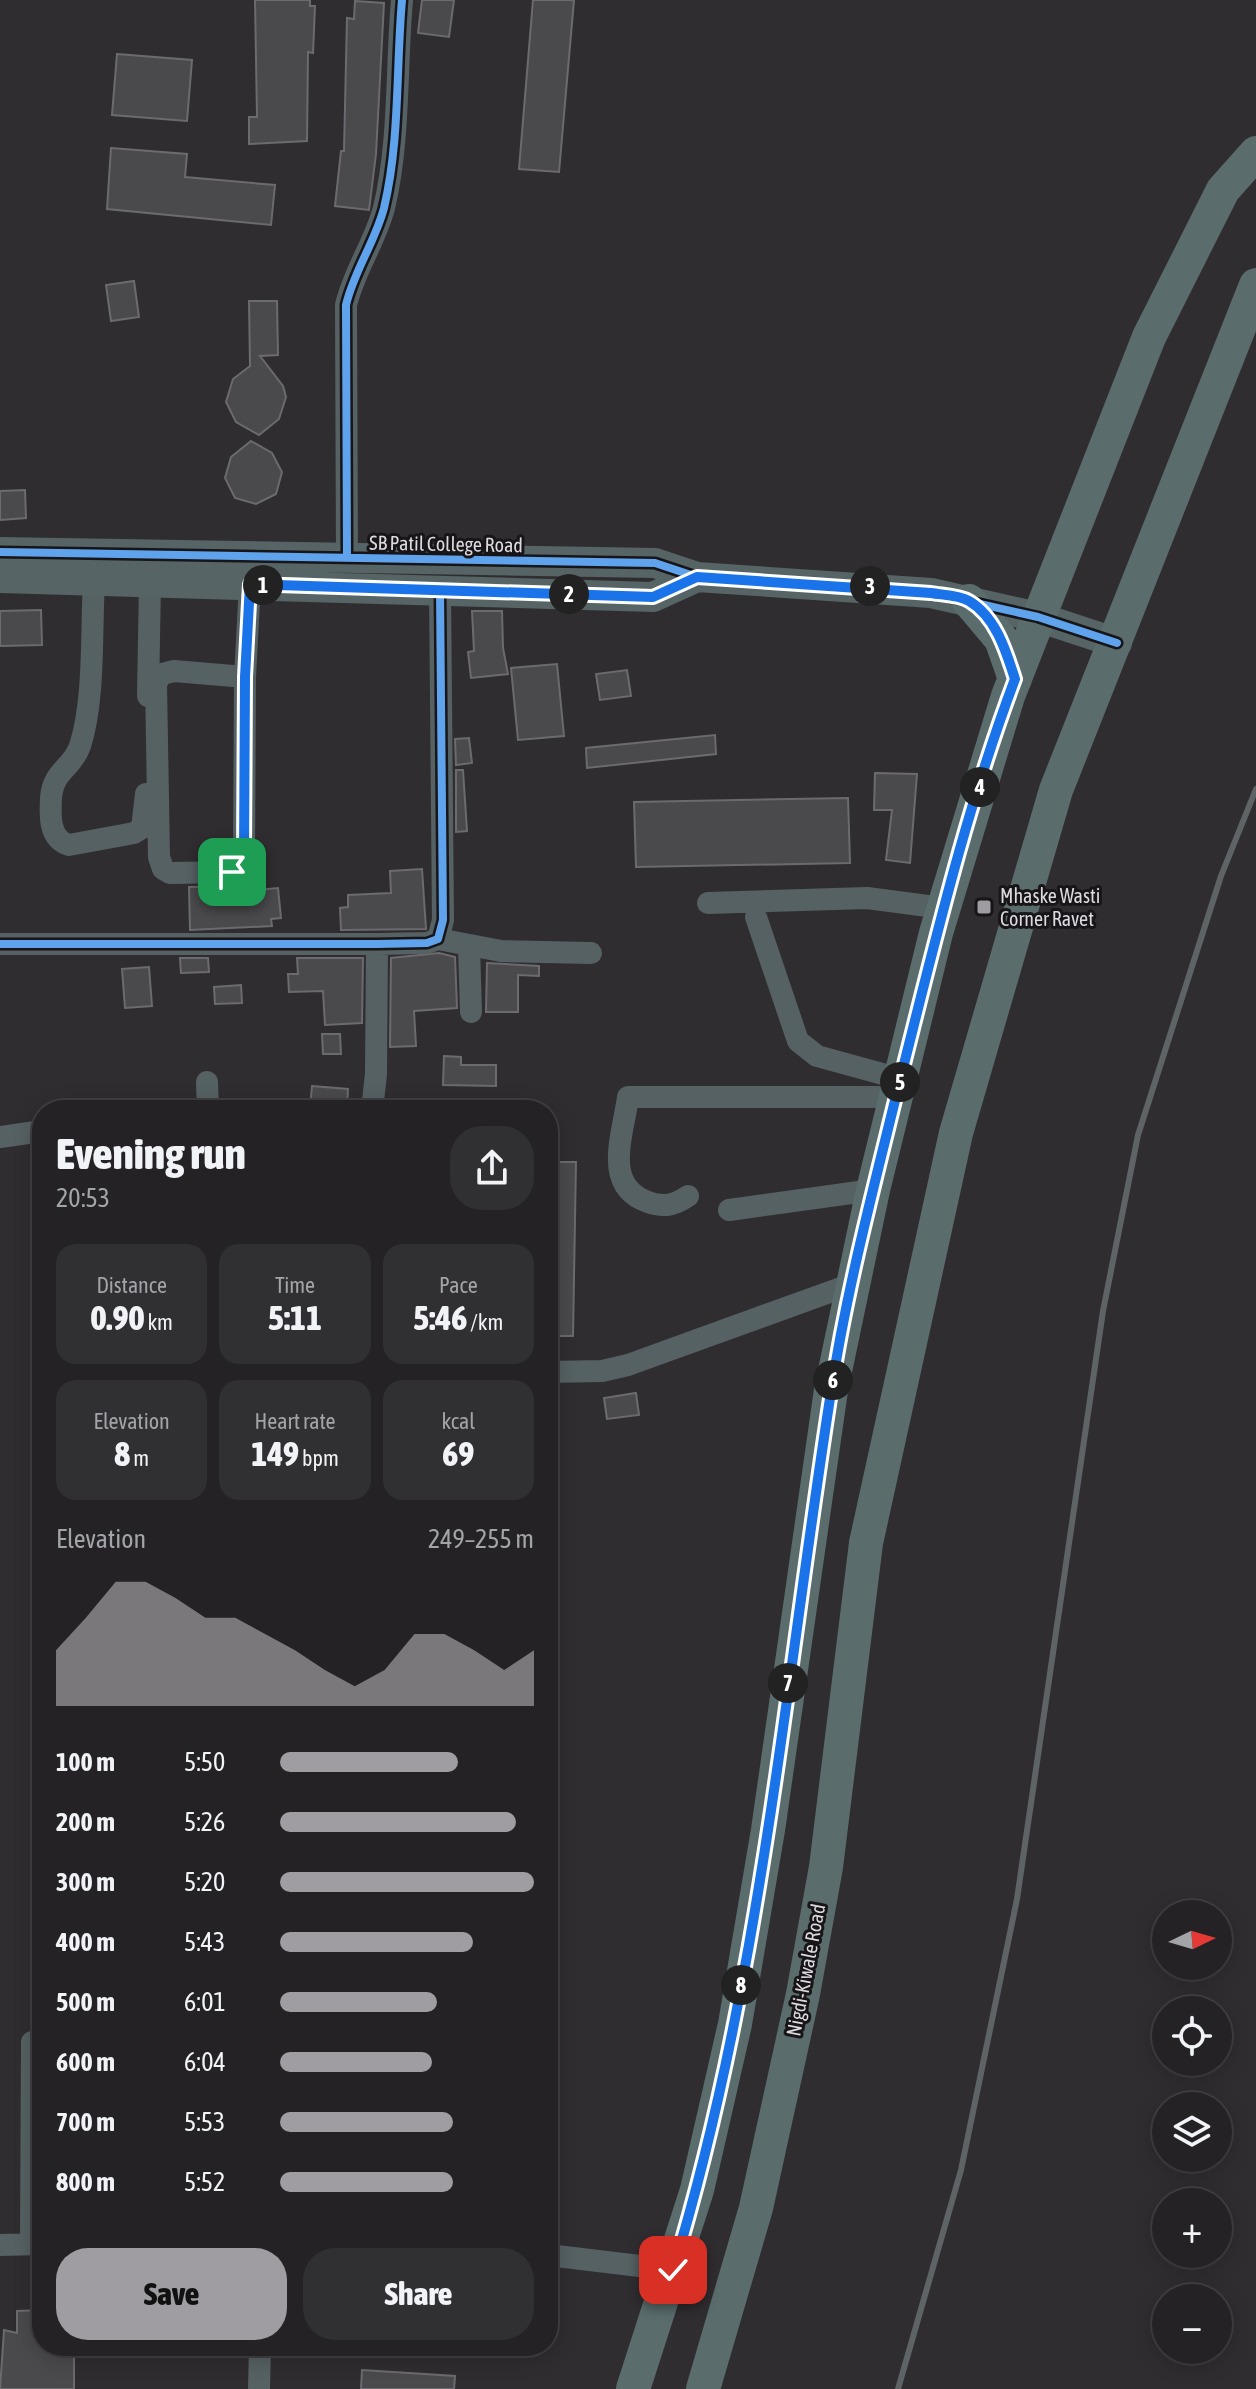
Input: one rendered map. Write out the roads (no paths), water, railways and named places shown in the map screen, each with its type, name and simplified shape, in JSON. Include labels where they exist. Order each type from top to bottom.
[{"type":"main road","points":[[633,2389],[697,2190],[735,2024],[768,1830],[831,1390],[873,1190],[943,908],[1015,679],[1149,337],[1223,190],[1256,153]]},
{"type":"main road","name":"Nigdi-Kiwale Road","points":[[703,2389],[756,2208],[803,1994],[826,1867],[866,1543],[956,1133],[1056,790],[1117,643],[1151,546],[1256,285]]},
{"type":"main road","points":[[969,601],[1001,639],[1015,679]]},
{"type":"street","points":[[347,558],[346,305],[353,279],[383,211],[391,171],[402,0]]},
{"type":"street","name":"SB Patil College Road","points":[[0,552],[655,563],[697,577]]},
{"type":"street","points":[[0,578],[653,597],[697,577],[871,586],[969,601],[1038,617],[1117,643]]},
{"type":"street","points":[[94,580],[86,720],[79,749],[53,783],[51,802],[53,833],[60,842],[69,845],[134,833],[142,828],[150,582]]},
{"type":"street","points":[[245,677],[174,671],[162,674],[156,683],[159,857],[163,869],[170,873],[232,872],[241,868],[244,856],[245,677],[250,584]]},
{"type":"street","points":[[438,939],[443,920],[440,589]]},
{"type":"street","points":[[708,903],[867,898],[943,908]]},
{"type":"street","points":[[756,917],[798,1041],[817,1056],[898,1088]]},
{"type":"street","points":[[0,944],[377,944],[427,943],[438,939],[469,946],[591,953]]},
{"type":"street","points":[[373,1100],[377,944]]},
{"type":"street","points":[[469,946],[471,1012]]},
{"type":"street","points":[[207,1082],[208,1100]]},
{"type":"street","points":[[688,1196],[677,1204],[658,1206],[637,1198],[621,1183],[619,1163],[628,1097],[898,1088]]},
{"type":"street","points":[[0,1137],[32,1132]]},
{"type":"street","points":[[729,1210],[873,1190]]},
{"type":"street","points":[[558,1372],[602,1371],[628,1365],[852,1284]]},
{"type":"street","points":[[0,2245],[32,2244]]},
{"type":"street","points":[[558,2256],[673,2270]]},
{"type":"street","points":[[259,2389],[260,2356]]},
{"type":"railway","points":[[898,2389],[961,2170],[1017,1899],[1103,1311],[1138,1135],[1221,876],[1256,789]]},
{"type":"place","name":"Mhaske Wasti Corner Ravet","points":[[984,907]]}]
